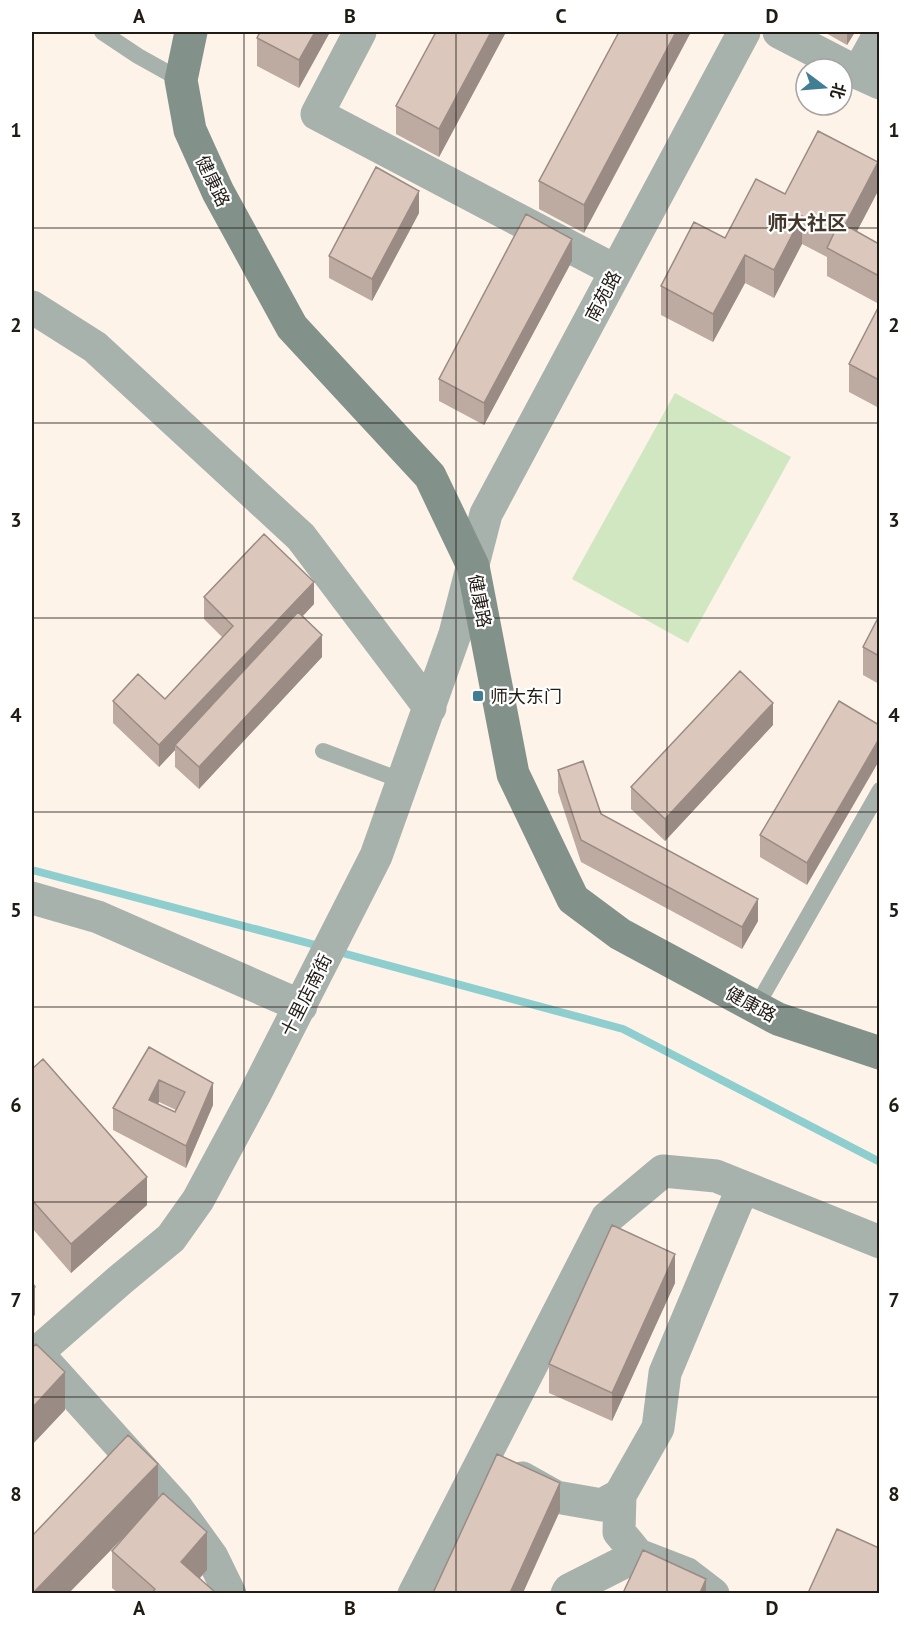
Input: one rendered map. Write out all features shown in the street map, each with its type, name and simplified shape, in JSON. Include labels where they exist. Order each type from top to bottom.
[{"type":"main road","name":"健康路","points":[[191,32],[182,80],[190,130],[218,192],[292,327],[430,476],[473,566],[513,774],[573,899],[620,934],[778,1019],[879,1053]]},
{"type":"street","points":[[360,32],[317,114],[616,271]]},
{"type":"street","name":"南苑路","points":[[473,566],[486,514],[744,32]]},
{"type":"street","points":[[779,32],[869,78],[879,33]]},
{"type":"street","points":[[32,307],[94,347],[301,537],[430,708]]},
{"type":"street","name":"十里店南街","points":[[34,1355],[171,1238],[198,1200],[343,925],[375,856],[430,708],[455,634],[473,566]]},
{"type":"street","points":[[32,898],[98,917],[301,1006]]},
{"type":"street","points":[[414,1593],[607,1218],[663,1172],[716,1176],[879,1242]]},
{"type":"street","points":[[713,1593],[687,1574],[638,1555],[619,1532],[620,1495],[658,1428],[665,1373],[743,1187]]},
{"type":"street","points":[[34,1355],[176,1507],[212,1557],[230,1593]]},
{"type":"street","points":[[483,1458],[556,1497],[602,1505],[620,1495]]},
{"type":"street","points":[[567,1593],[638,1555]]},
{"type":"lane","points":[[102,32],[138,56],[182,80]]},
{"type":"lane","points":[[323,751],[403,781]]},
{"type":"lane","points":[[756,1007],[879,790]]},
{"type":"green space","points":[[675,393],[791,457],[688,643],[572,579]]},
{"type":"building","points":[[260,32],[315,32],[299,60],[257,38]]},
{"type":"building","points":[[436,32],[491,32],[439,129],[396,106]]},
{"type":"building","points":[[619,32],[676,32],[584,205],[539,181]]},
{"type":"building","points":[[818,131],[878,162],[845,225],[879,244],[879,276],[827,248],[834,233],[802,216],[774,270],[745,255],[713,314],[661,286],[694,222],[725,238],[756,179],[785,194]]},
{"type":"building","points":[[376,167],[419,191],[372,279],[329,256]]},
{"type":"building","points":[[526,214],[572,239],[484,403],[439,379]]},
{"type":"building","points":[[879,306],[879,380],[849,364]]},
{"type":"building","points":[[264,534],[314,582],[159,745],[113,701],[138,674],[165,699],[233,626],[204,597]]},
{"type":"building","points":[[298,612],[322,635],[199,767],[175,745]]},
{"type":"building","points":[[879,616],[879,656],[863,647]]},
{"type":"building","points":[[740,671],[773,703],[665,819],[631,787]]},
{"type":"building","points":[[839,701],[879,725],[879,739],[807,863],[760,835]]},
{"type":"building","points":[[583,761],[601,814],[758,899],[742,927],[581,840],[558,770]]},
{"type":"building","points":[[149,1047],[213,1083],[186,1146],[113,1108]],"holes":[[[159,1080],[185,1092],[175,1112],[149,1100]]]},
{"type":"building","points":[[43,1059],[147,1177],[71,1244],[32,1200],[32,1069]]},
{"type":"building","points":[[612,1225],[675,1254],[612,1393],[549,1364]]},
{"type":"building","points":[[36,1344],[65,1372],[32,1408],[32,1348]]},
{"type":"building","points":[[128,1435],[158,1464],[32,1593],[32,1536]]},
{"type":"building","points":[[497,1454],[560,1483],[510,1593],[433,1593]]},
{"type":"building","points":[[163,1493],[207,1532],[181,1562],[216,1593],[152,1593],[155,1589],[112,1551]]},
{"type":"building","points":[[837,1529],[879,1548],[879,1593],[808,1593]]},
{"type":"building","points":[[643,1550],[706,1579],[700,1593],[623,1593]]},
{"type":"waterway","points":[[32,870],[323,947]]},
{"type":"waterway","points":[[335,951],[623,1029],[880,1162]]},
{"type":"place","name":"师大东门","points":[[478,696]]},
{"type":"district","name":"师大社区","points":[[807,223]]}]
